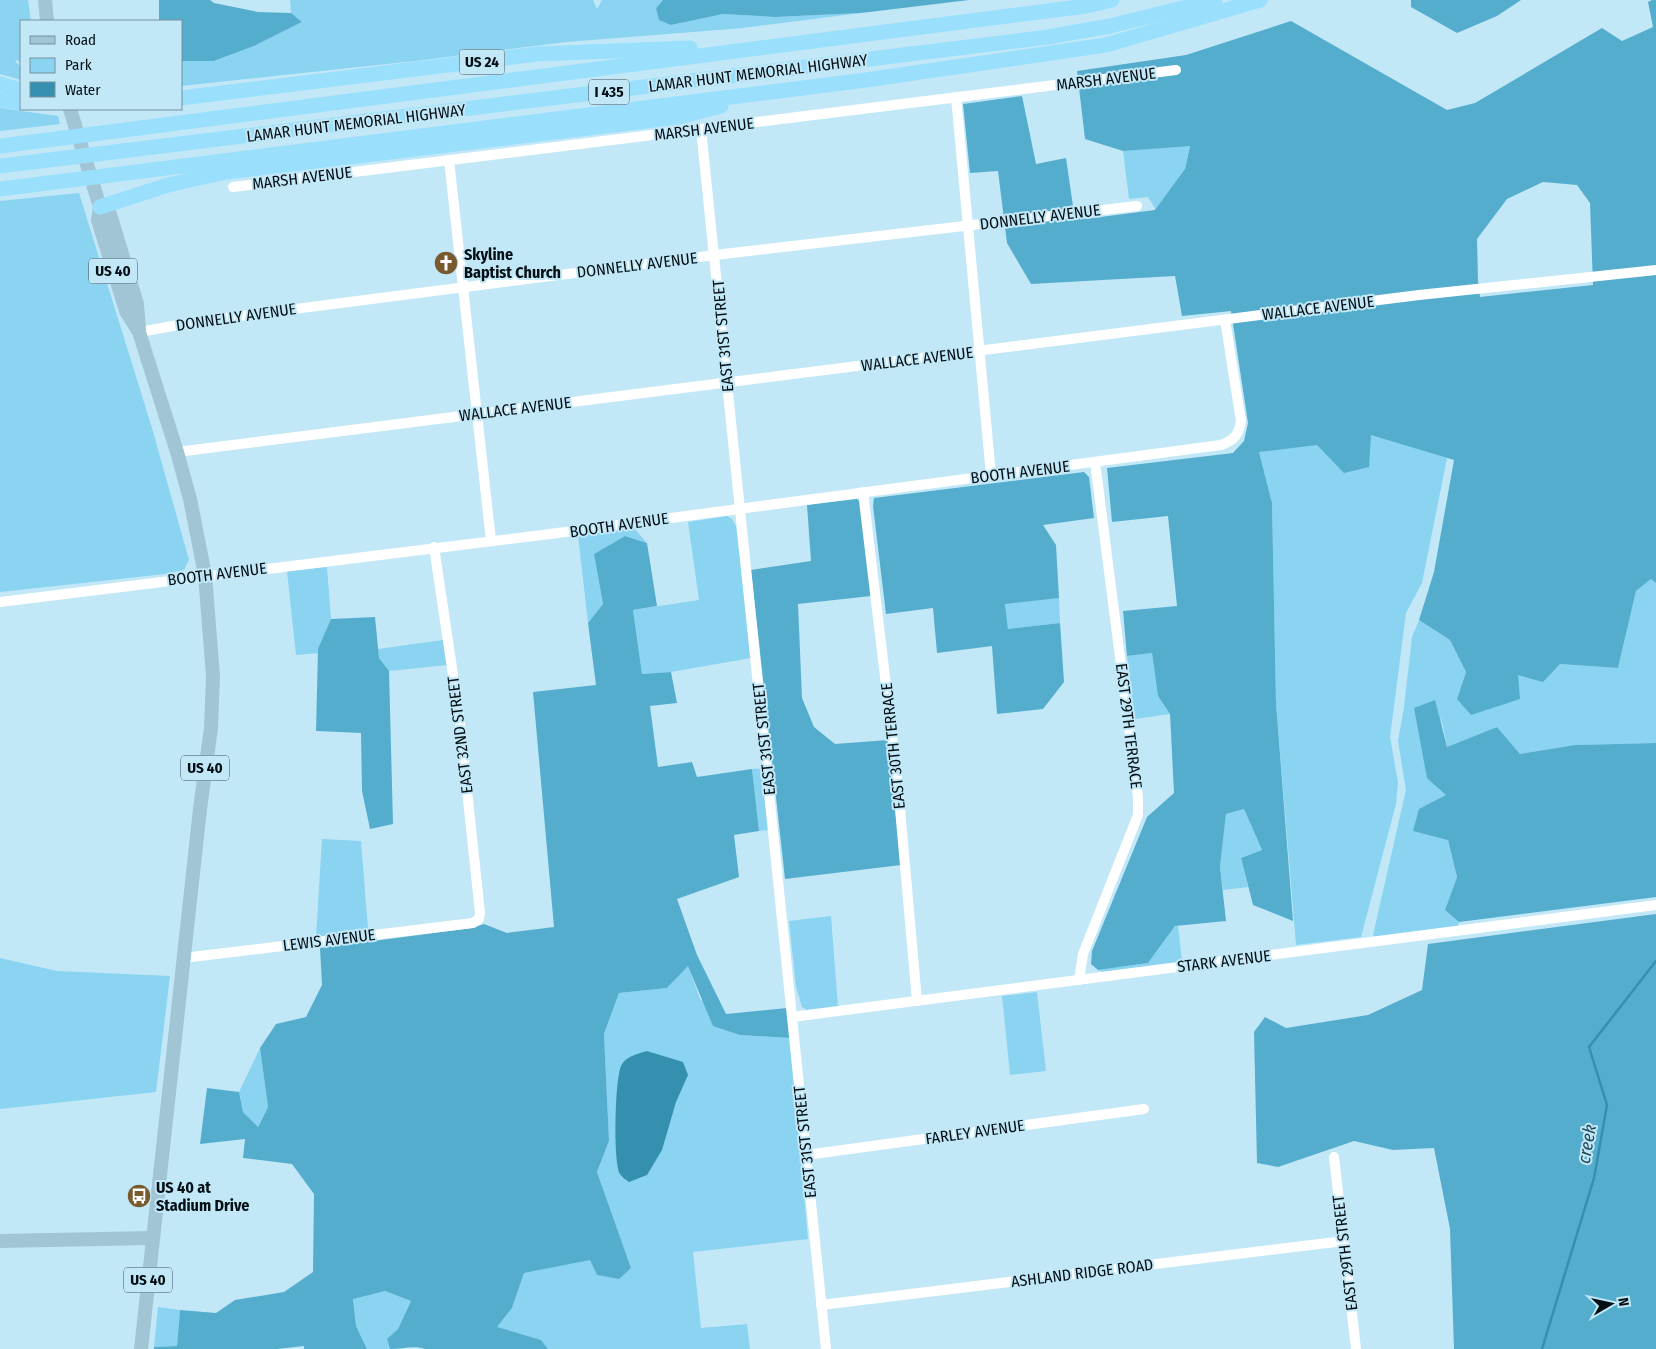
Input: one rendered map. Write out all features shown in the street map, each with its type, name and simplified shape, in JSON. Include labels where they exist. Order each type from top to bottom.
[{"type":"highway","name":"LAMAR HUNT MEMORIAL HIGHWAY","points":[[0,146],[1086,6],[1112,0]]},
{"type":"highway","name":"LAMAR HUNT MEMORIAL HIGHWAY","points":[[0,166],[1048,37],[1118,24],[1215,0]]},
{"type":"highway","points":[[0,189],[866,80],[1106,45],[1260,0]]},
{"type":"highway","name":"US 24","points":[[182,98],[538,54],[685,47],[724,52]]},
{"type":"highway","points":[[0,84],[20,90]]},
{"type":"highway","points":[[98,201],[226,172],[678,117],[729,104],[752,94]]},
{"type":"highway","points":[[0,100],[20,103]]},
{"type":"main road","points":[[45,0],[47,20]]},
{"type":"main road","name":"US 40","points":[[70,110],[98,201],[98,220],[123,303],[139,332],[178,452],[190,499],[205,576],[213,672],[211,728],[183,958],[141,1349]]},
{"type":"main road","points":[[0,1241],[152,1238]]},
{"type":"street","name":"MARSH AVENUE","points":[[233,186],[1176,70]]},
{"type":"street","points":[[956,97],[991,475]]},
{"type":"street","name":"EAST 31ST STREET","points":[[702,129],[826,1349]]},
{"type":"street","points":[[449,160],[491,541]]},
{"type":"street","name":"DONNELLY AVENUE","points":[[139,332],[201,321],[715,255],[1137,206]]},
{"type":"street","name":"WALLACE AVENUE","points":[[178,452],[1419,295],[1656,270]]},
{"type":"street","name":"BOOTH AVENUE","points":[[0,602],[491,541],[1221,445],[1235,438],[1239,431],[1240,421],[1225,320]]},
{"type":"street","name":"EAST 29TH TERRACE","points":[[1079,980],[1083,954],[1138,815],[1138,798],[1095,462]]},
{"type":"street","name":"EAST 30TH TERRACE","points":[[863,492],[898,786],[918,1001]]},
{"type":"street","name":"EAST 32ND STREET","points":[[434,547],[466,784],[480,913],[479,919],[475,922]]},
{"type":"street","name":"STARK AVENUE","points":[[792,1017],[1656,905]]},
{"type":"street","name":"LEWIS AVENUE","points":[[183,958],[475,922]]},
{"type":"street","name":"FARLEY AVENUE","points":[[806,1155],[1144,1109]]},
{"type":"street","name":"EAST 29TH STREET","points":[[1334,1157],[1356,1349]]},
{"type":"street","name":"ASHLAND RIDGE ROAD","points":[[821,1304],[1344,1241]]},
{"type":"green space","points":[[0,0],[28,0],[31,20],[20,20],[20,62],[15,61],[20,66],[20,80],[0,74]]},
{"type":"green space","points":[[290,0],[593,0],[597,9],[602,0],[663,0],[656,8],[671,25],[723,14],[775,17],[861,13],[743,28],[566,42],[415,61],[182,86],[182,61],[215,61],[254,46],[302,22],[291,13]]},
{"type":"green space","points":[[0,108],[58,116],[60,124],[0,131]]},
{"type":"green space","points":[[1190,145],[1185,169],[1156,210],[1148,197],[1129,199],[1123,151]]},
{"type":"green space","points":[[79,193],[152,428],[189,560],[184,570],[165,574],[0,592],[0,201]]},
{"type":"green space","points":[[1371,434],[1447,458],[1422,583],[1406,613],[1390,737],[1398,782],[1396,804],[1361,937],[1296,945],[1276,703],[1272,503],[1259,452]]},
{"type":"green space","points":[[727,516],[732,519],[736,526],[751,658],[671,672],[642,674],[633,610],[699,600],[688,522]]},
{"type":"green space","points":[[634,528],[647,543],[625,536],[594,554],[603,604],[588,623],[578,535]]},
{"type":"green space","points":[[327,567],[331,619],[318,653],[296,655],[287,571]]},
{"type":"green space","points":[[1652,578],[1656,583],[1656,743],[1575,745],[1520,754],[1497,727],[1447,747],[1441,716],[1448,840],[1457,877],[1445,910],[1459,922],[1458,927],[1376,938],[1373,935],[1406,790],[1398,741],[1412,637],[1419,620],[1450,640],[1466,672],[1457,699],[1518,675],[1560,664],[1618,668],[1636,591]]},
{"type":"green space","points":[[1059,598],[1060,623],[1008,629],[1005,603]]},
{"type":"green space","points":[[443,640],[447,665],[389,671],[379,658],[378,649]]},
{"type":"green space","points":[[1152,653],[1158,696],[1170,714],[1135,719],[1127,656]]},
{"type":"green space","points":[[763,768],[770,830],[759,831],[752,769]]},
{"type":"green space","points":[[1244,809],[1262,850],[1241,858],[1248,887],[1223,890],[1220,867],[1226,814]]},
{"type":"green space","points":[[322,839],[361,841],[368,929],[316,937]]},
{"type":"green space","points":[[831,916],[838,1007],[807,1010],[802,1007],[796,987],[789,921]]},
{"type":"green space","points":[[1178,925],[1182,962],[1106,973],[1098,970],[1148,963],[1175,926]]},
{"type":"green space","points":[[0,958],[57,971],[170,976],[156,1092],[0,1109]]},
{"type":"green space","points":[[688,965],[700,999],[740,1035],[790,1038],[808,1239],[693,1252],[701,1328],[747,1324],[750,1349],[548,1349],[541,1340],[496,1328],[512,1308],[524,1273],[590,1259],[597,1275],[619,1278],[631,1268],[597,1172],[609,1141],[604,1034],[619,993],[667,988]]},
{"type":"green space","points":[[1037,992],[1046,1071],[1010,1075],[1002,996]]},
{"type":"green space","points":[[260,1048],[268,1107],[257,1128],[243,1112],[239,1092]]},
{"type":"green space","points":[[385,1291],[411,1301],[398,1329],[387,1339],[390,1349],[367,1349],[356,1326],[353,1298]]},
{"type":"green space","points":[[158,1307],[180,1310],[177,1346],[154,1347]]},
{"type":"shaded area","points":[[159,0],[210,0],[214,3],[258,12],[291,13],[302,22],[254,46],[214,61],[182,61],[182,20],[159,20]]},
{"type":"shaded area","points":[[663,0],[969,0],[861,13],[775,17],[723,14],[671,25],[659,20],[656,8]]},
{"type":"shaded area","points":[[1411,0],[1521,0],[1497,16],[1457,33],[1411,7]]},
{"type":"shaded area","points":[[1656,0],[1656,583],[1651,579],[1636,591],[1618,668],[1560,664],[1543,682],[1518,675],[1520,699],[1471,715],[1457,699],[1466,672],[1450,640],[1419,620],[1434,572],[1454,460],[1371,435],[1369,467],[1344,473],[1317,445],[1259,452],[1272,503],[1276,703],[1293,921],[1253,905],[1241,858],[1262,850],[1244,809],[1226,814],[1220,867],[1226,921],[1175,926],[1148,963],[1098,970],[1091,964],[1092,951],[1147,817],[1174,793],[1170,714],[1158,696],[1152,653],[1127,656],[1123,611],[1177,606],[1168,516],[1112,522],[1107,468],[1233,453],[1244,441],[1248,423],[1231,311],[1182,316],[1175,276],[1031,284],[1007,243],[998,171],[970,173],[963,104],[1022,96],[1036,164],[1066,158],[1073,206],[1085,219],[1155,210],[1185,169],[1190,146],[1123,151],[1085,139],[1077,71],[1186,55],[1291,21],[1447,110],[1475,103],[1602,28],[1622,41],[1653,27],[1648,2]],"holes":[[[1543,182],[1577,185],[1590,203],[1593,285],[1480,297],[1477,239],[1507,199]]]},
{"type":"shaded area","points":[[1084,472],[1089,477],[1094,518],[1043,525],[1056,545],[1059,598],[1005,604],[1008,629],[1060,623],[1064,682],[1043,709],[997,714],[992,646],[937,653],[933,608],[886,614],[873,506],[874,498]]},
{"type":"shaded area","points":[[857,499],[861,503],[871,596],[798,604],[802,698],[814,727],[835,744],[888,740],[901,865],[785,879],[751,570],[811,561],[807,505]]},
{"type":"shaded area","points":[[625,536],[647,543],[657,606],[633,610],[642,674],[671,672],[677,703],[650,706],[658,767],[692,762],[697,777],[752,769],[759,831],[734,835],[739,877],[677,899],[697,955],[726,1014],[787,1008],[790,1038],[740,1035],[713,1026],[688,966],[667,988],[619,993],[604,1034],[609,1141],[597,1172],[631,1268],[619,1279],[597,1275],[590,1260],[524,1273],[512,1308],[497,1327],[541,1340],[548,1349],[425,1349],[413,1347],[390,1349],[387,1339],[398,1329],[411,1301],[385,1291],[353,1299],[356,1326],[367,1349],[304,1349],[304,1346],[277,1349],[154,1349],[154,1347],[177,1346],[180,1310],[216,1313],[235,1300],[284,1292],[313,1272],[314,1194],[292,1164],[243,1158],[245,1139],[200,1144],[207,1088],[239,1092],[243,1112],[258,1127],[268,1107],[260,1048],[276,1024],[306,1017],[322,985],[320,948],[472,928],[484,924],[507,933],[554,927],[533,692],[596,685],[588,623],[603,604],[594,554]]},
{"type":"shaded area","points":[[375,617],[379,658],[389,671],[393,824],[370,829],[362,791],[361,733],[316,731],[318,649],[331,619]]},
{"type":"shaded area","points":[[1435,700],[1447,747],[1497,727],[1520,754],[1575,745],[1656,743],[1656,897],[1459,922],[1445,910],[1457,877],[1448,840],[1413,831],[1419,809],[1446,795],[1427,778],[1414,708]]},
{"type":"shaded area","points":[[1656,914],[1656,1349],[1454,1349],[1450,1229],[1434,1148],[1393,1150],[1354,1141],[1278,1167],[1257,1163],[1254,1032],[1265,1017],[1286,1028],[1368,1015],[1422,990],[1428,944]]},
{"type":"water","points":[[647,1051],[683,1062],[688,1075],[676,1102],[662,1150],[647,1175],[629,1182],[620,1174],[616,1154],[617,1087],[623,1063],[632,1056]]},
{"type":"waterway","name":"creek","points":[[1542,1349],[1594,1178],[1607,1105],[1589,1047],[1656,961]]},
{"type":"place","name":"Skyline Baptist Church","points":[[446,263]]},
{"type":"place","name":"US 40 at Stadium Drive","points":[[139,1196]]}]
